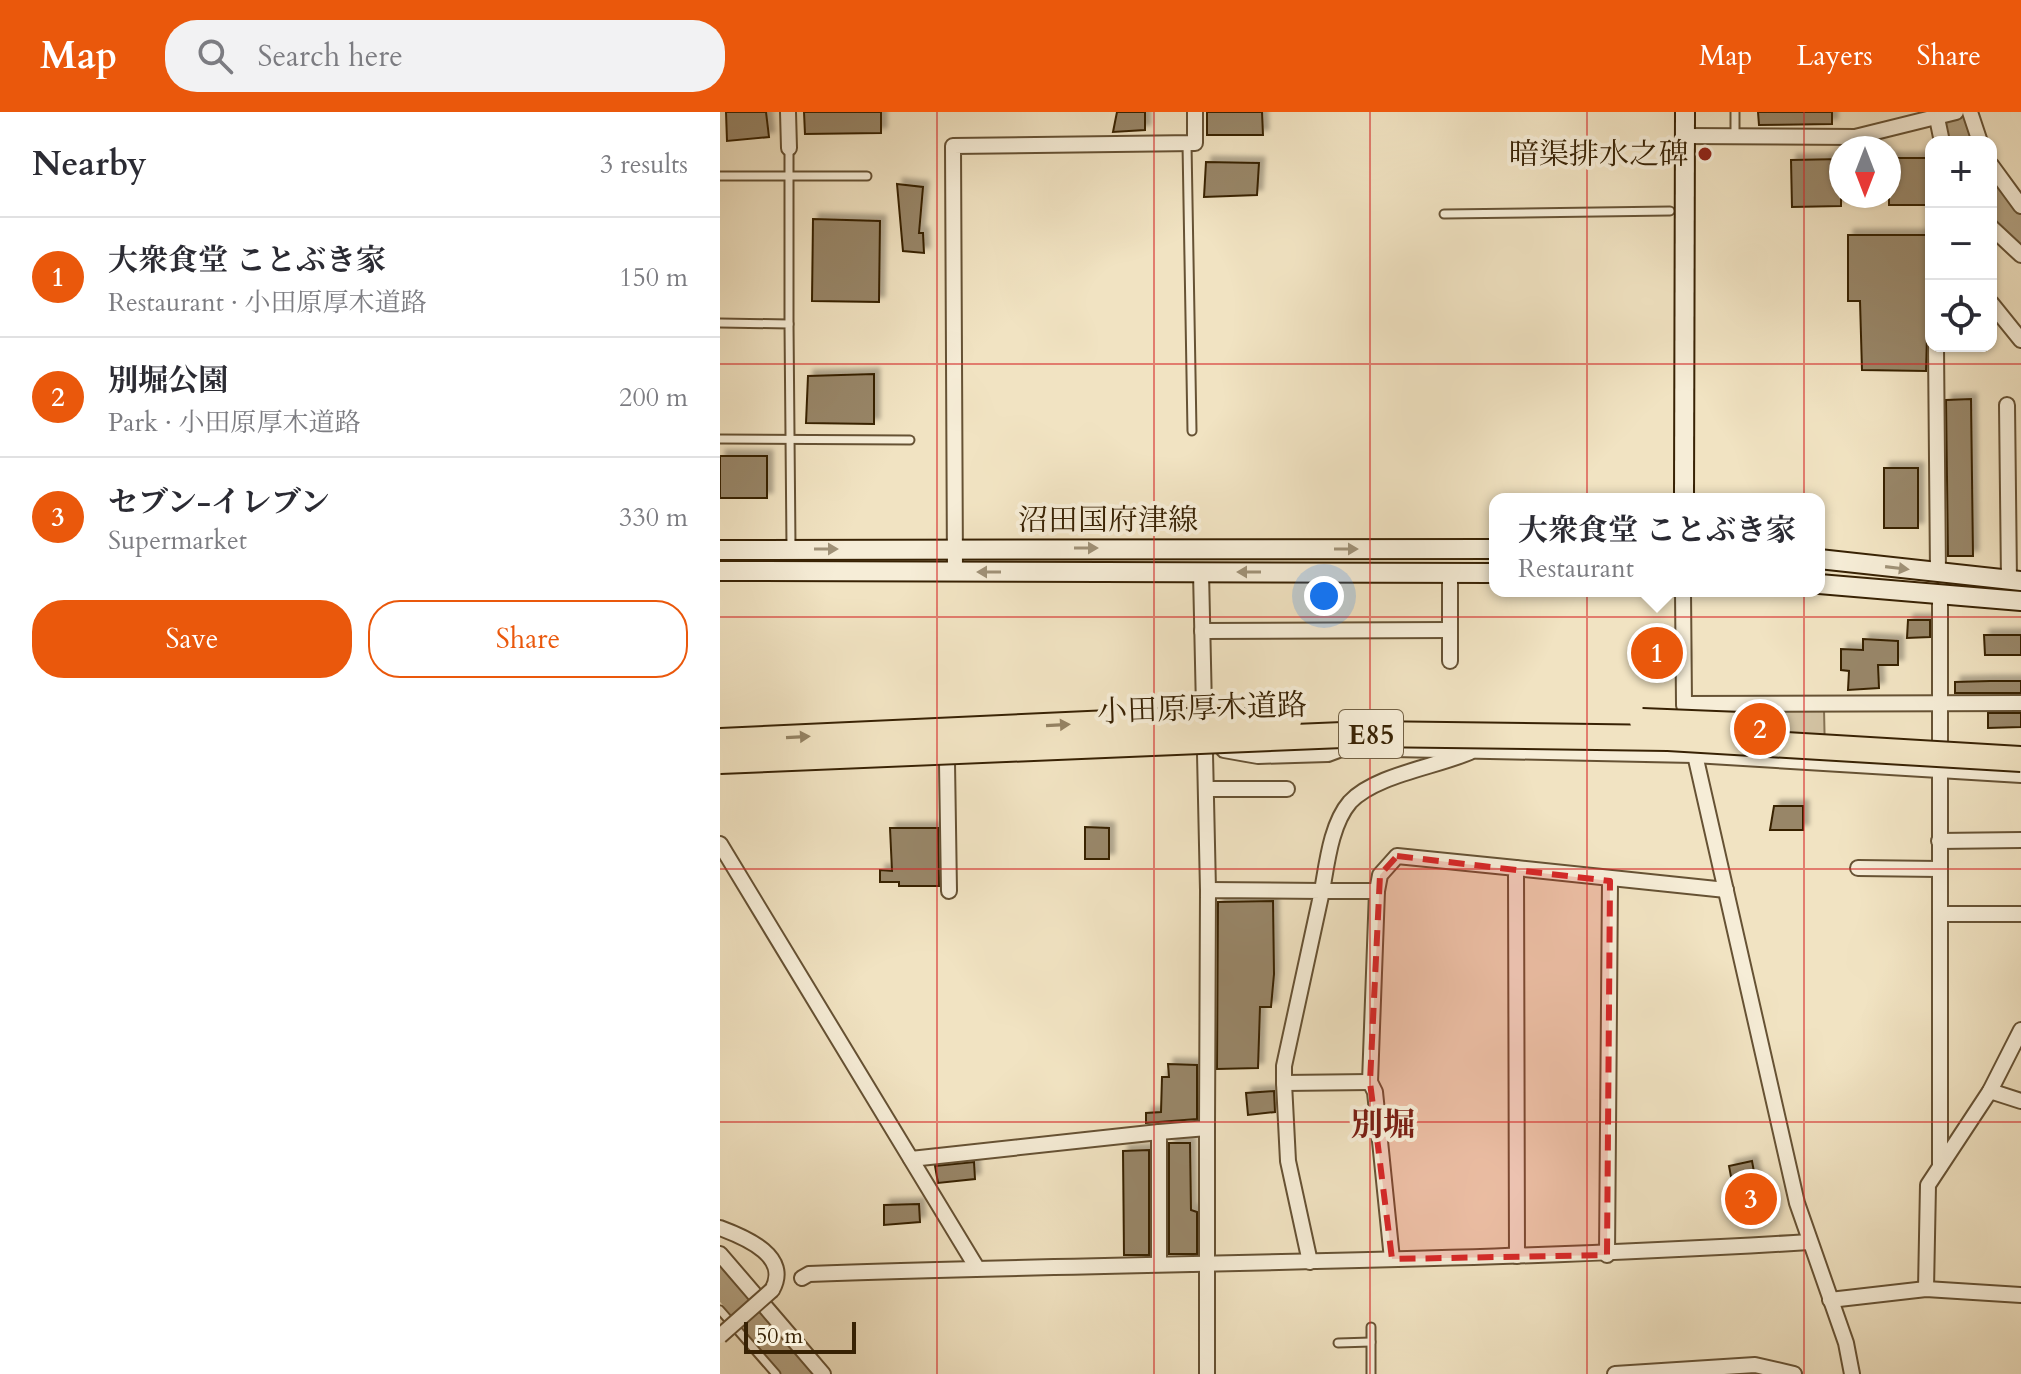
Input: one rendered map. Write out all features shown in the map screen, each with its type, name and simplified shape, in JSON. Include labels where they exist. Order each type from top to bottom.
[{"type":"highway","name":"小田原厚木道路","points":[[720,741],[1154,721],[1687,721],[2021,744]]},
{"type":"highway","name":"小田原厚木道路","points":[[720,761],[1367,734],[1668,738],[2021,759]]},
{"type":"main road","points":[[1684,493],[1685,112]]},
{"type":"main road","name":"沼田国府津線","points":[[720,550],[1489,549]]},
{"type":"main road","points":[[1825,560],[2015,580]]},
{"type":"main road","name":"沼田国府津線","points":[[720,571],[1489,573]]},
{"type":"main road","points":[[1825,584],[2021,601]]},
{"type":"street","points":[[955,572],[953,146],[1195,143],[1195,112]]},
{"type":"street","points":[[1685,136],[1855,137],[1956,112]]},
{"type":"street","points":[[1970,112],[1978,136]]},
{"type":"street","points":[[1937,118],[1941,136]]},
{"type":"street","points":[[1997,173],[2021,206]]},
{"type":"street","points":[[1997,233],[2021,255]]},
{"type":"street","points":[[1997,310],[2021,340]]},
{"type":"street","points":[[1936,352],[1938,573]]},
{"type":"street","points":[[2007,405],[2015,580]]},
{"type":"street","points":[[1201,572],[1207,751],[1207,1374]]},
{"type":"street","points":[[1450,572],[1450,661]]},
{"type":"street","points":[[1940,593],[1940,1166]]},
{"type":"street","points":[[1683,597],[1684,704],[1694,755],[1797,1203],[1852,1374]]},
{"type":"street","points":[[1202,631],[1450,630]]},
{"type":"street","points":[[1684,704],[2021,703]]},
{"type":"street","points":[[720,772],[1236,750],[1258,756],[1328,754],[1344,748],[1694,755],[1938,767],[2021,775]]},
{"type":"street","points":[[1310,1262],[1288,1161],[1284,1066],[1332,844],[1350,802],[1382,783],[1474,750]]},
{"type":"street","points":[[947,763],[949,891]]},
{"type":"street","points":[[1207,789],[1287,789]]},
{"type":"street","points":[[1939,841],[2021,840]]},
{"type":"street","points":[[720,844],[977,1268]]},
{"type":"street","points":[[1392,1259],[1375,1092],[1370,1082],[1377,891],[1380,875],[1397,856],[1610,881],[1726,890]]},
{"type":"street","points":[[1516,868],[1517,1256]]},
{"type":"street","points":[[1858,868],[1939,869]]},
{"type":"street","points":[[1607,1255],[1610,881]]},
{"type":"street","points":[[1208,890],[1377,891]]},
{"type":"street","points":[[1940,914],[2021,914]]},
{"type":"street","points":[[1926,1289],[1928,1185],[1990,1091],[2021,1030]]},
{"type":"street","points":[[1284,1083],[1370,1082]]},
{"type":"street","points":[[1990,1091],[2021,1101]]},
{"type":"street","points":[[911,1159],[1207,1128]]},
{"type":"street","points":[[1159,1132],[1159,1264]]},
{"type":"street","points":[[720,1228],[765,1251],[776,1263],[778,1281],[772,1290],[720,1336]]},
{"type":"street","points":[[802,1278],[809,1274],[977,1268],[1607,1255],[1809,1242]]},
{"type":"street","points":[[720,1254],[823,1374]]},
{"type":"street","points":[[1830,1300],[1926,1289],[2021,1295]]},
{"type":"street","points":[[1615,1374],[1755,1365],[1794,1374]]},
{"type":"lane","points":[[1735,112],[1735,136]]},
{"type":"lane","points":[[789,116],[791,549]]},
{"type":"lane","points":[[1187,144],[1192,431]]},
{"type":"lane","points":[[720,176],[867,176]]},
{"type":"lane","points":[[1444,214],[1670,211]]},
{"type":"lane","points":[[720,323],[789,324]]},
{"type":"lane","points":[[720,439],[910,440]]},
{"type":"lane","points":[[720,1310],[776,1374]]},
{"type":"lane","points":[[1371,1327],[1371,1374]]},
{"type":"lane","points":[[1338,1343],[1371,1342]]},
{"type":"highlighted area","points":[[1397,856],[1610,881],[1607,1255],[1392,1259],[1370,1082],[1380,875]]},
{"type":"shaded area","points":[[1824,709],[1825,755],[1700,748],[1692,710]]},
{"type":"building","points":[[726,112],[766,112],[769,137],[727,141]]},
{"type":"building","points":[[804,112],[881,112],[881,133],[805,134]]},
{"type":"building","points":[[1117,112],[1145,112],[1145,130],[1113,132]]},
{"type":"building","points":[[1207,112],[1262,112],[1263,135],[1207,135]]},
{"type":"building","points":[[1758,112],[1832,112],[1832,124],[1759,125]]},
{"type":"building","points":[[1901,158],[1925,158],[1925,205],[1901,205]]},
{"type":"building","points":[[1829,159],[1829,206],[1792,207],[1791,160]]},
{"type":"building","points":[[1206,162],[1259,163],[1257,195],[1204,197]]},
{"type":"building","points":[[897,184],[923,187],[919,233],[923,233],[924,253],[903,251]]},
{"type":"building","points":[[813,219],[880,221],[879,302],[812,301]]},
{"type":"building","points":[[1848,235],[1925,235],[1926,371],[1862,370],[1860,301],[1848,301]]},
{"type":"building","points":[[874,374],[874,424],[806,423],[808,376]]},
{"type":"building","points":[[1971,399],[1973,556],[1948,556],[1946,400]]},
{"type":"building","points":[[720,456],[767,456],[767,498],[720,498]]},
{"type":"building","points":[[1884,468],[1918,468],[1918,528],[1884,528]]},
{"type":"building","points":[[1908,620],[1930,620],[1930,637],[1907,638]]},
{"type":"building","points":[[1984,635],[2021,635],[2021,655],[1985,655]]},
{"type":"building","points":[[1863,639],[1898,641],[1898,665],[1878,665],[1879,688],[1848,690],[1849,671],[1841,670],[1841,649],[1863,650]]},
{"type":"building","points":[[2021,681],[2021,693],[1955,693],[1955,682]]},
{"type":"building","points":[[1988,713],[2021,713],[2021,727],[1988,728]]},
{"type":"building","points":[[1774,806],[1803,806],[1803,830],[1770,830]]},
{"type":"building","points":[[1085,827],[1109,828],[1109,859],[1085,859]]},
{"type":"building","points":[[890,828],[938,828],[939,886],[899,886],[899,882],[880,882],[880,870],[892,871]]},
{"type":"building","points":[[1273,901],[1274,974],[1271,1007],[1260,1007],[1258,1068],[1217,1069],[1218,902]]},
{"type":"building","points":[[1168,1064],[1197,1065],[1197,1119],[1146,1123],[1146,1113],[1161,1112],[1162,1077],[1169,1077]]},
{"type":"building","points":[[1274,1091],[1275,1112],[1248,1115],[1246,1093]]},
{"type":"building","points":[[1169,1143],[1190,1143],[1191,1210],[1197,1212],[1197,1254],[1169,1254]]},
{"type":"building","points":[[1149,1150],[1149,1255],[1124,1255],[1123,1151]]},
{"type":"building","points":[[1752,1161],[1761,1210],[1738,1214],[1729,1166]]},
{"type":"building","points":[[974,1162],[975,1179],[938,1183],[935,1166]]},
{"type":"building","points":[[919,1204],[920,1222],[884,1225],[884,1205]]},
{"type":"waterway","points":[[1950,112],[1956,136]]},
{"type":"waterway","points":[[1997,206],[2021,233]]},
{"type":"waterway","points":[[720,1280],[799,1374]]},
{"type":"place","name":"暗渠排水之碑","points":[[1705,154]]},
{"type":"place","name":"大衆食堂 ことぶき家","points":[[1657,653]]},
{"type":"place","name":"別堀公園","points":[[1760,729]]},
{"type":"place","name":"セブン-イレブン","points":[[1751,1199]]},
{"type":"district","name":"別堀","points":[[1383,1124]]}]
